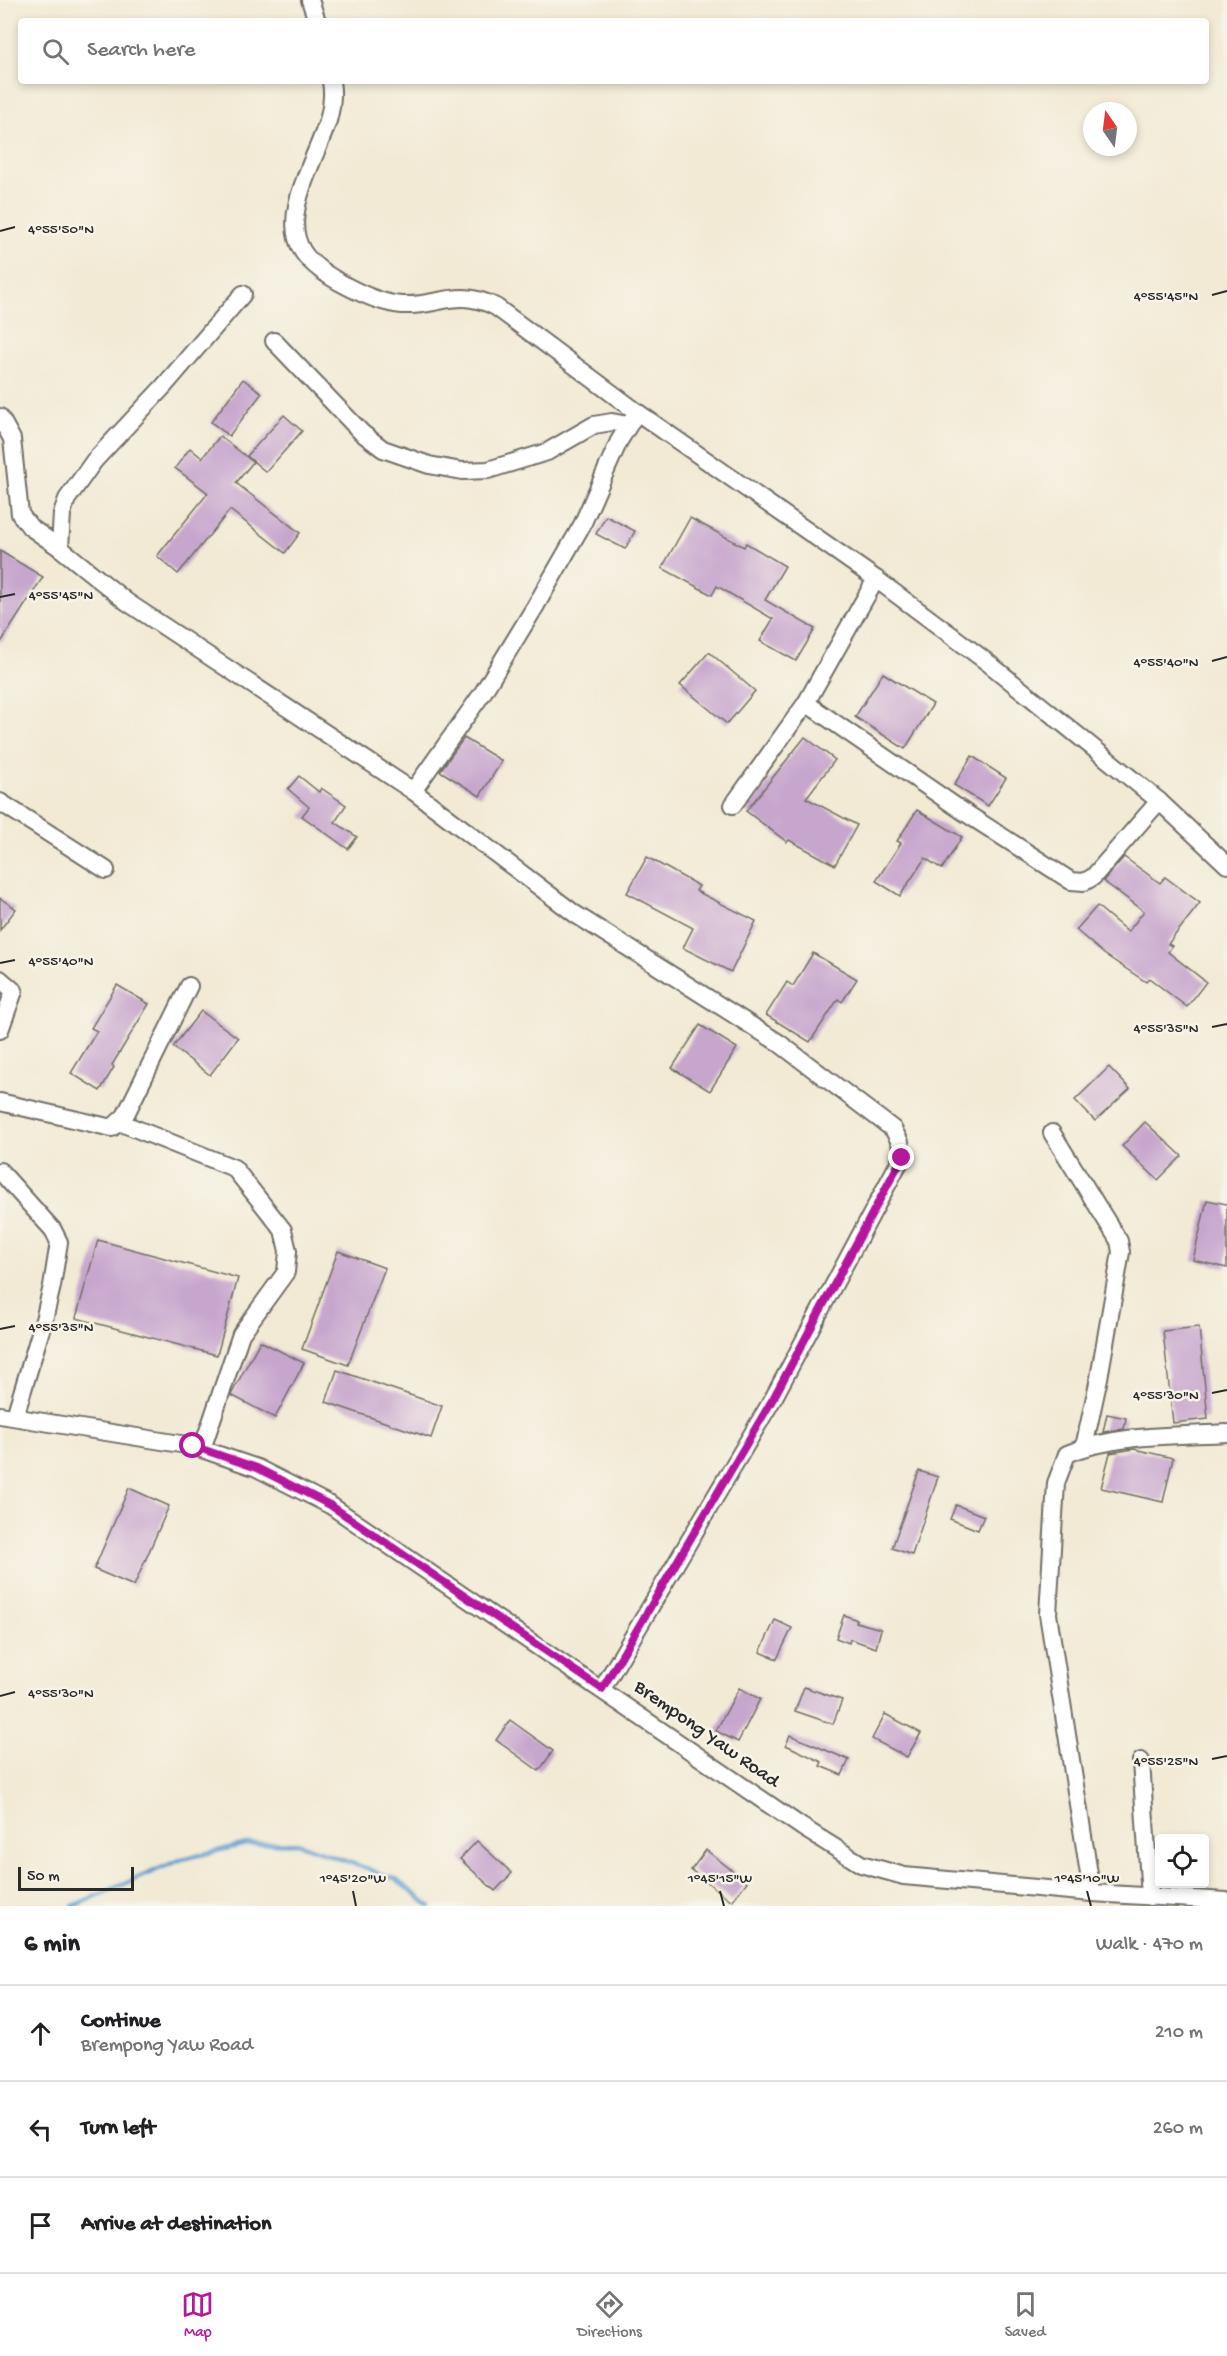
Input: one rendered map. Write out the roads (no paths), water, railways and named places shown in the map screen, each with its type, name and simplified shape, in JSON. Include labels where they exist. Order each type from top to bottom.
[{"type":"street","points":[[310,0],[316,18]]},
{"type":"street","points":[[331,84],[329,118],[305,177],[297,212],[296,240],[304,254],[326,274],[359,293],[401,305],[454,297],[483,300],[496,307],[569,359],[632,418],[876,579],[987,662],[1159,801],[1227,865]]},
{"type":"street","points":[[60,548],[62,513],[67,499],[94,461],[164,386],[243,294]]},
{"type":"street","points":[[274,341],[362,433],[383,449],[429,465],[462,471],[488,470],[548,452],[594,424],[632,418]]},
{"type":"street","points":[[0,417],[12,439],[20,514],[30,527],[127,602],[413,791],[575,914],[779,1043],[893,1129],[900,1142],[902,1158],[774,1397],[602,1689]]},
{"type":"street","points":[[413,791],[482,694],[535,607],[582,525],[632,418]]},
{"type":"street","points":[[0,498],[17,497]]},
{"type":"street","points":[[733,805],[807,703],[876,579]]},
{"type":"street","points":[[807,703],[961,810],[1071,881],[1084,882],[1093,877],[1159,801]]},
{"type":"street","points":[[0,802],[106,870]]},
{"type":"street","points":[[0,979],[14,991],[0,1030]]},
{"type":"street","points":[[0,1101],[112,1128],[125,1116],[189,986]]},
{"type":"street","points":[[119,1122],[234,1168],[283,1230],[288,1251],[286,1272],[242,1334],[202,1449]]},
{"type":"street","points":[[1052,1133],[1119,1241],[1119,1263],[1084,1447]]},
{"type":"street","points":[[0,1171],[53,1230],[59,1242],[50,1297],[8,1415]]},
{"type":"street","name":"Brempong Yaw Road","points":[[8,1415],[202,1449],[257,1468],[330,1505],[802,1827],[861,1864],[904,1876],[1092,1893],[1227,1901]]},
{"type":"street","points":[[1092,1893],[1048,1614],[1056,1483],[1067,1454],[1084,1447],[1150,1437],[1227,1432]]},
{"type":"street","points":[[1141,1761],[1150,1897]]},
{"type":"waterway","points":[[73,1906],[182,1859],[247,1844],[297,1843],[395,1879],[430,1906]]}]
